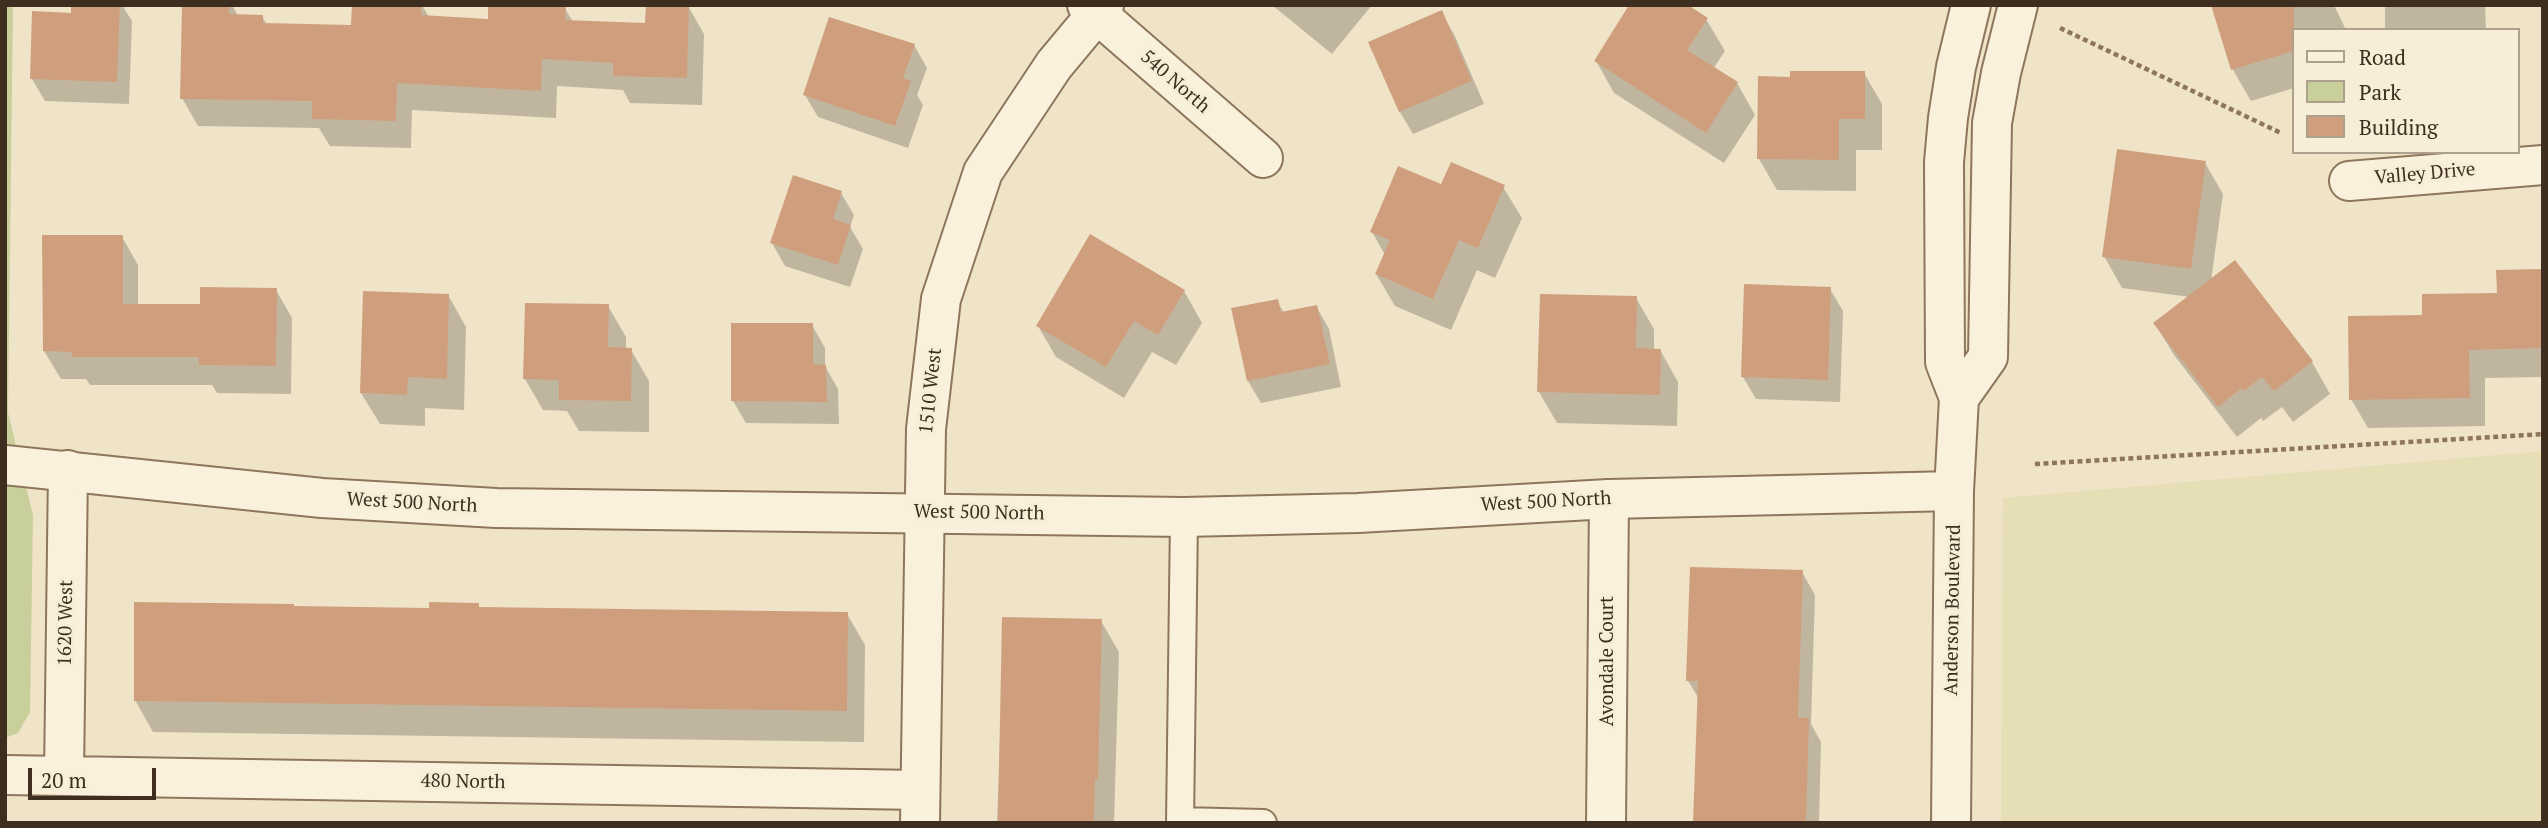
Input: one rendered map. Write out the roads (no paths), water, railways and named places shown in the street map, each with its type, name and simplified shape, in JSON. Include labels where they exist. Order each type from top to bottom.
[{"type":"street","name":"Anderson Boulevard","points":[[1951,823],[1954,491],[1959,398],[1945,362],[1944,162],[1956,67],[1971,5]]},
{"type":"street","points":[[1959,398],[1988,357],[1992,123],[2018,5]]},
{"type":"street","name":"540 North","points":[[1096,8],[1263,158]]},
{"type":"street","name":"1510 West","points":[[920,806],[926,429],[941,299],[983,172],[1054,65],[1096,8]]},
{"type":"street","name":"Valley Drive","points":[[2349,181],[2543,165]]},
{"type":"street","name":"West 500 North","points":[[5,465],[321,498],[496,508],[1184,517],[1358,513],[1609,499],[1954,491]]},
{"type":"street","name":"1620 West","points":[[64,775],[68,470]]},
{"type":"street","name":"Avondale Court","points":[[1606,823],[1609,499]]},
{"type":"street","name":"480 North","points":[[5,775],[920,806]]},
{"type":"lane","points":[[1184,517],[1180,822],[1263,823]]}]
